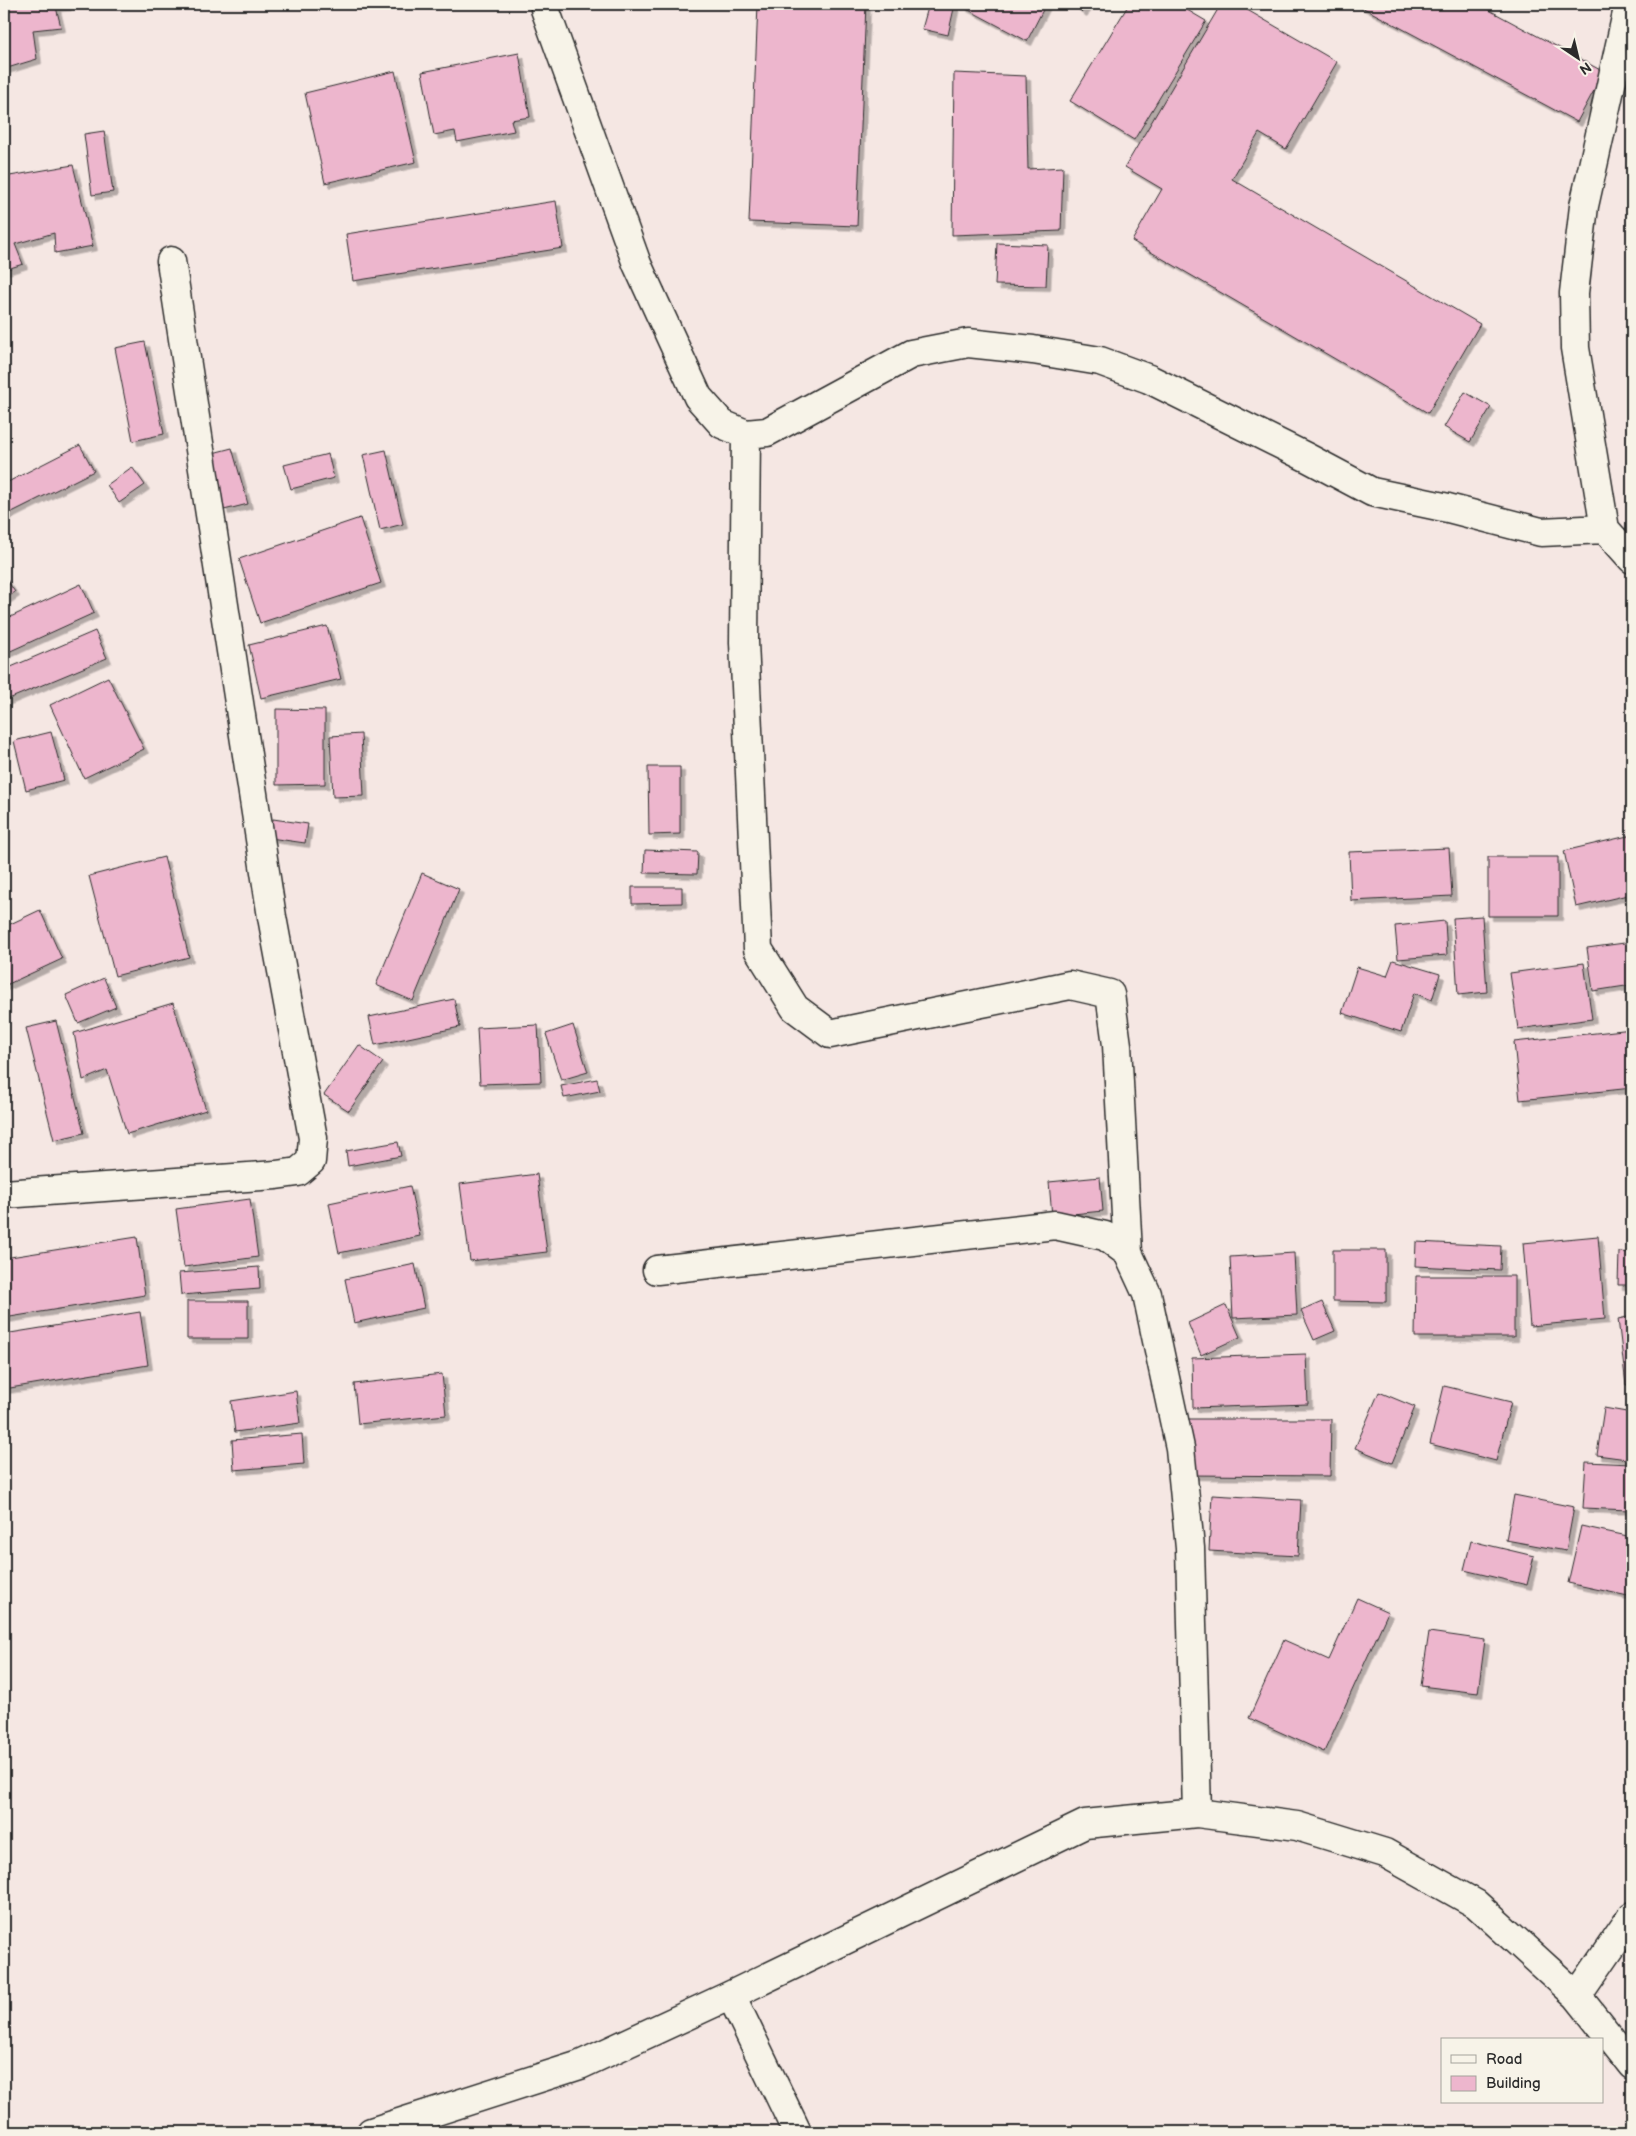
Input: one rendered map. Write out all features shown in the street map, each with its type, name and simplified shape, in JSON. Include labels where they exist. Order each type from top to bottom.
[{"type":"street","points":[[545,4],[545,9],[637,264],[698,397],[722,424],[746,434],[767,432],[911,354],[968,343],[1033,350],[1100,361],[1149,379],[1372,492],[1448,508],[1541,532],[1605,529]]},
{"type":"street","points":[[1629,4],[1584,206],[1574,292],[1575,348],[1605,529],[1632,559]]},
{"type":"street","points":[[4,1194],[276,1175],[298,1172],[311,1161],[313,1138],[272,917],[171,261]]},
{"type":"street","points":[[746,434],[744,642],[758,949],[795,1008],[830,1034],[1070,985],[1110,994],[1117,1045],[1128,1252],[1147,1294],[1180,1448],[1190,1548],[1197,1813]]},
{"type":"street","points":[[657,1270],[1055,1226],[1106,1236],[1128,1252]]},
{"type":"street","points":[[371,2132],[580,2065],[731,1995],[1085,1824],[1197,1813],[1297,1826],[1385,1853],[1476,1904],[1577,1996],[1632,2065]]},
{"type":"street","points":[[1577,1996],[1632,1916]]},
{"type":"street","points":[[731,1995],[797,2132]]},
{"type":"building","points":[[4,4],[66,4],[67,6],[56,7],[61,27],[33,30],[37,59],[4,69]]},
{"type":"building","points":[[758,4],[866,4],[857,226],[749,222]]},
{"type":"building","points":[[929,4],[955,4],[948,35],[922,29]]},
{"type":"building","points":[[964,4],[1046,4],[1027,41],[963,7]]},
{"type":"building","points":[[1073,4],[1089,4],[1082,12]]},
{"type":"building","points":[[1129,4],[1177,4],[1206,21],[1134,140],[1070,101]]},
{"type":"building","points":[[1221,4],[1237,4],[1337,62],[1286,149],[1259,133],[1232,179],[1480,324],[1428,413],[1132,241],[1162,189],[1125,167]]},
{"type":"building","points":[[1356,4],[1478,4],[1604,72],[1577,122]]},
{"type":"building","points":[[519,53],[530,117],[511,120],[514,131],[457,142],[455,131],[434,135],[422,72]]},
{"type":"building","points":[[395,71],[416,162],[325,183],[305,93]]},
{"type":"building","points":[[954,73],[1026,76],[1028,169],[1063,167],[1061,231],[952,235]]},
{"type":"building","points":[[104,131],[113,192],[92,195],[84,134]]},
{"type":"building","points":[[73,165],[93,246],[55,253],[54,233],[15,244],[23,264],[4,270],[4,177]]},
{"type":"building","points":[[556,201],[563,248],[353,281],[346,234]]},
{"type":"building","points":[[997,243],[1048,245],[1046,286],[995,285]]},
{"type":"building","points":[[145,342],[164,434],[133,441],[115,348]]},
{"type":"building","points":[[1465,392],[1491,407],[1470,442],[1444,427]]},
{"type":"building","points":[[80,445],[94,471],[4,516],[4,484]]},
{"type":"building","points":[[232,448],[248,504],[224,510],[209,454]]},
{"type":"building","points":[[386,450],[403,524],[380,530],[363,455]]},
{"type":"building","points":[[328,454],[334,478],[291,489],[284,465]]},
{"type":"building","points":[[132,467],[145,485],[119,503],[107,485]]},
{"type":"building","points":[[360,518],[381,583],[260,623],[239,559]]},
{"type":"building","points":[[4,576],[15,592],[4,600]]},
{"type":"building","points":[[81,584],[94,613],[4,654],[4,620]]},
{"type":"building","points":[[327,626],[341,679],[261,698],[249,645]]},
{"type":"building","points":[[95,631],[107,658],[4,701],[4,670]]},
{"type":"building","points":[[108,677],[144,749],[84,778],[50,705]]},
{"type":"building","points":[[276,709],[325,710],[325,784],[276,785]]},
{"type":"building","points":[[51,732],[64,780],[26,790],[14,741]]},
{"type":"building","points":[[361,734],[364,796],[333,797],[330,736]]},
{"type":"building","points":[[648,767],[680,767],[680,834],[649,835]]},
{"type":"building","points":[[273,819],[308,824],[305,843],[270,838]]},
{"type":"building","points":[[1632,835],[1632,894],[1576,907],[1564,851]]},
{"type":"building","points":[[1449,848],[1452,896],[1351,901],[1349,852]]},
{"type":"building","points":[[645,850],[698,852],[697,874],[644,873]]},
{"type":"building","points":[[164,857],[189,957],[115,976],[89,876]]},
{"type":"building","points":[[1488,857],[1558,857],[1558,916],[1488,916]]},
{"type":"building","points":[[422,873],[459,889],[413,1001],[376,985]]},
{"type":"building","points":[[632,887],[682,887],[682,903],[632,904]]},
{"type":"building","points":[[40,910],[62,959],[4,986],[4,927]]},
{"type":"building","points":[[1482,916],[1487,992],[1458,995],[1453,918]]},
{"type":"building","points":[[1445,921],[1447,955],[1398,959],[1395,926]]},
{"type":"building","points":[[1632,942],[1632,985],[1593,991],[1587,948]]},
{"type":"building","points":[[1393,960],[1440,974],[1432,1000],[1414,993],[1401,1032],[1342,1013],[1357,967],[1387,976]]},
{"type":"building","points":[[1584,963],[1592,1019],[1518,1029],[1510,973]]},
{"type":"building","points":[[104,978],[116,1007],[78,1023],[66,995]]},
{"type":"building","points":[[454,999],[460,1027],[375,1045],[369,1017]]},
{"type":"building","points":[[173,1003],[206,1110],[127,1134],[107,1070],[83,1080],[74,1033]]},
{"type":"building","points":[[56,1021],[84,1133],[54,1140],[26,1028]]},
{"type":"building","points":[[538,1025],[541,1082],[480,1084],[477,1028]]},
{"type":"building","points":[[573,1025],[588,1072],[561,1080],[546,1034]]},
{"type":"building","points":[[1632,1029],[1632,1088],[1520,1100],[1514,1042]]},
{"type":"building","points":[[359,1045],[383,1062],[349,1111],[324,1095]]},
{"type":"building","points":[[597,1079],[600,1091],[564,1098],[561,1086]]},
{"type":"building","points":[[398,1142],[401,1156],[348,1166],[346,1151]]},
{"type":"building","points":[[537,1174],[547,1252],[470,1261],[460,1184]]},
{"type":"building","points":[[1100,1177],[1103,1211],[1052,1216],[1049,1182]]},
{"type":"building","points":[[410,1186],[420,1236],[339,1253],[329,1203]]},
{"type":"building","points":[[250,1199],[258,1257],[184,1267],[176,1209]]},
{"type":"building","points":[[1598,1236],[1605,1319],[1530,1326],[1523,1243]]},
{"type":"building","points":[[137,1237],[145,1295],[4,1318],[4,1258]]},
{"type":"building","points":[[1416,1242],[1501,1246],[1500,1270],[1415,1266]]},
{"type":"building","points":[[1333,1250],[1386,1250],[1386,1302],[1333,1301]]},
{"type":"building","points":[[1619,1252],[1632,1253],[1632,1285],[1618,1285]]},
{"type":"building","points":[[1294,1253],[1297,1315],[1233,1318],[1230,1257]]},
{"type":"building","points":[[415,1264],[424,1308],[354,1323],[345,1279]]},
{"type":"building","points":[[259,1267],[260,1289],[181,1295],[179,1273]]},
{"type":"building","points":[[1416,1276],[1514,1276],[1514,1337],[1415,1337]]},
{"type":"building","points":[[187,1301],[248,1301],[248,1339],[187,1339]]},
{"type":"building","points":[[1322,1302],[1335,1331],[1314,1340],[1301,1311]]},
{"type":"building","points":[[1226,1305],[1240,1337],[1201,1355],[1188,1323]]},
{"type":"building","points":[[140,1312],[148,1365],[4,1389],[4,1334]]},
{"type":"building","points":[[1632,1316],[1632,1384],[1626,1385],[1618,1319]]},
{"type":"building","points":[[1306,1354],[1308,1404],[1193,1408],[1192,1358]]},
{"type":"building","points":[[442,1374],[446,1415],[358,1424],[354,1384]]},
{"type":"building","points":[[1444,1386],[1511,1402],[1496,1461],[1430,1444]]},
{"type":"building","points":[[296,1391],[300,1423],[235,1432],[231,1401]]},
{"type":"building","points":[[1379,1392],[1415,1407],[1392,1463],[1355,1448]]},
{"type":"building","points":[[1604,1408],[1632,1413],[1632,1430],[1627,1459],[1597,1455]]},
{"type":"building","points":[[1186,1419],[1331,1419],[1330,1476],[1186,1475]]},
{"type":"building","points":[[302,1434],[304,1464],[234,1470],[232,1440]]},
{"type":"building","points":[[1586,1462],[1631,1464],[1629,1510],[1583,1508]]},
{"type":"building","points":[[1212,1495],[1301,1500],[1298,1556],[1209,1551]]},
{"type":"building","points":[[1514,1495],[1574,1507],[1566,1551],[1506,1540]]},
{"type":"building","points":[[1581,1526],[1632,1537],[1632,1577],[1628,1596],[1568,1583]]},
{"type":"building","points":[[1471,1541],[1534,1556],[1527,1585],[1464,1570]]},
{"type":"building","points":[[1357,1598],[1388,1612],[1324,1752],[1249,1718],[1284,1640],[1329,1660]]},
{"type":"building","points":[[1429,1632],[1485,1640],[1478,1693],[1421,1686]]}]
